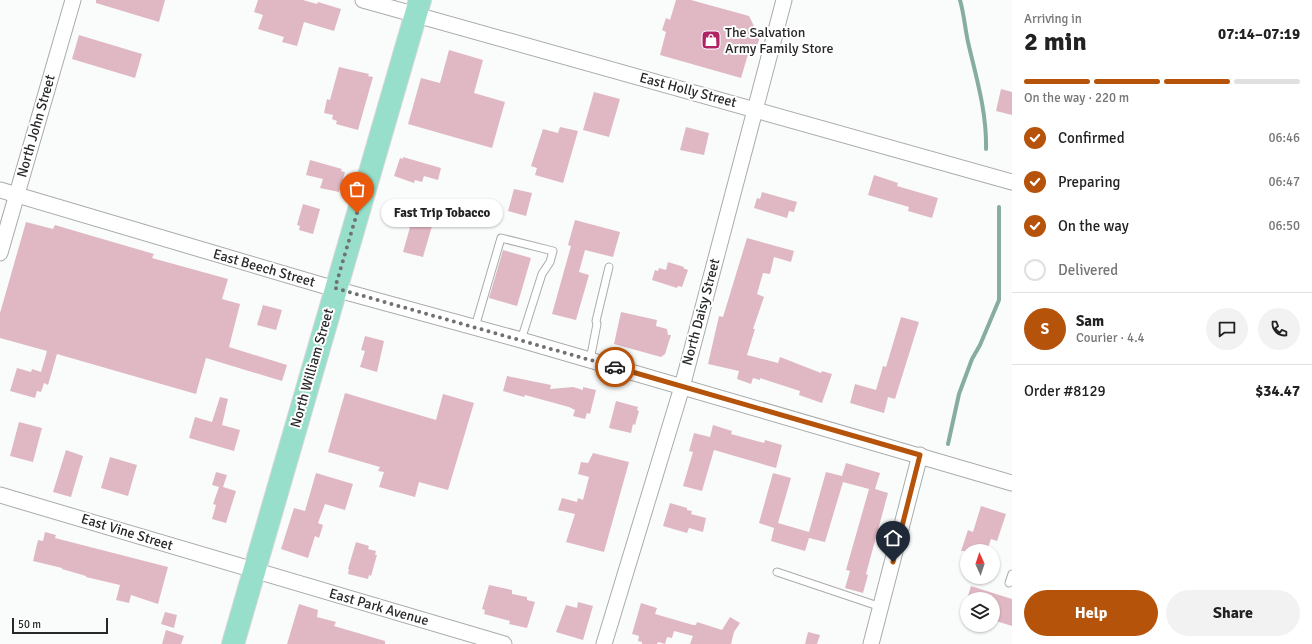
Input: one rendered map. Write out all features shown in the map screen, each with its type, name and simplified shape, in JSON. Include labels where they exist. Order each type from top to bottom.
[{"type":"main road","name":"North William Street","points":[[233,644],[335,288],[418,8]]},
{"type":"street","name":"North John Street","points":[[0,253],[73,0]]},
{"type":"street","name":"East Holly Street","points":[[363,0],[418,8],[754,109],[1012,182]]},
{"type":"street","name":"North Daisy Street","points":[[604,644],[682,387],[754,109],[784,0]]},
{"type":"street","name":"East Beech Street","points":[[0,190],[335,288],[522,340],[920,455],[1012,483]]},
{"type":"street","points":[[871,644],[920,455]]},
{"type":"street","name":"East Vine Street","points":[[0,495],[254,570]]},
{"type":"street","name":"East Park Avenue","points":[[254,570],[504,644]]},
{"type":"lane","points":[[475,327],[502,238],[554,251],[550,262],[542,274],[522,340]]},
{"type":"lane","points":[[590,360],[597,324],[596,321],[609,267]]},
{"type":"lane","points":[[777,572],[881,607]]},
{"type":"lane","points":[[1009,583],[1012,574]]},
{"type":"building","points":[[96,0],[165,0],[159,22],[96,3]]},
{"type":"building","points":[[258,0],[303,0],[317,4],[318,2],[341,9],[334,31],[304,22],[297,46],[282,42],[284,37],[258,29],[263,15],[254,12]]},
{"type":"building","name":"The Salvation Army Family Store","points":[[676,0],[691,0],[749,16],[755,28],[754,34],[760,37],[757,46],[751,44],[741,78],[660,55],[666,32],[662,30],[666,18],[670,20]]},
{"type":"building","points":[[79,35],[142,54],[135,78],[72,59]]},
{"type":"building","points":[[449,50],[483,60],[474,93],[505,102],[492,148],[408,124],[421,78],[440,83]]},
{"type":"building","points":[[339,67],[369,74],[368,76],[373,77],[358,130],[336,124],[337,121],[332,119],[333,115],[324,113],[327,99],[330,100]]},
{"type":"building","points":[[1001,89],[1012,92],[1012,115],[996,111]]},
{"type":"building","points":[[594,92],[620,99],[609,137],[583,130]]},
{"type":"building","points":[[560,127],[578,131],[563,183],[535,175],[537,168],[531,166],[543,129],[558,133]]},
{"type":"building","points":[[686,127],[709,133],[704,155],[680,150]]},
{"type":"building","points":[[403,157],[441,168],[438,180],[424,176],[422,182],[415,180],[414,183],[394,176],[400,158],[403,159]]},
{"type":"building","points":[[310,160],[342,169],[341,171],[345,172],[339,192],[320,188],[323,179],[306,175]]},
{"type":"building","points":[[874,175],[898,183],[897,186],[938,198],[932,218],[908,211],[909,207],[868,195]]},
{"type":"building","points":[[514,189],[532,193],[526,216],[508,211]]},
{"type":"building","points":[[762,192],[797,202],[794,212],[789,211],[787,218],[754,208],[757,198],[760,199]]},
{"type":"building","points":[[303,204],[320,209],[313,234],[299,230],[300,226],[297,225]]},
{"type":"building","points":[[412,220],[432,226],[423,257],[403,252]]},
{"type":"building","points":[[575,220],[620,232],[613,257],[585,250],[579,272],[589,275],[576,320],[552,314],[571,246],[568,245]]},
{"type":"building","points":[[26,222],[53,229],[55,225],[154,254],[152,258],[228,279],[222,299],[240,304],[229,347],[287,365],[282,381],[206,358],[196,394],[57,354],[48,385],[44,383],[41,392],[37,391],[35,398],[10,391],[17,368],[31,372],[32,369],[41,372],[47,351],[0,338],[0,313]]},
{"type":"building","points":[[747,238],[794,251],[791,262],[774,257],[770,274],[763,273],[757,294],[764,297],[753,329],[755,329],[747,355],[778,363],[780,357],[821,373],[822,371],[832,374],[822,403],[799,395],[800,391],[760,378],[760,380],[753,378],[751,384],[737,379],[739,371],[708,364],[719,316],[723,317]]},
{"type":"building","points":[[503,250],[531,258],[517,306],[489,298]]},
{"type":"building","points":[[668,262],[684,267],[683,268],[688,270],[682,287],[678,286],[677,288],[652,280],[655,270],[658,271],[659,268],[666,270]]},
{"type":"building","points":[[263,305],[282,310],[276,330],[257,325]]},
{"type":"building","points":[[621,312],[657,320],[656,326],[667,329],[668,335],[671,335],[665,354],[661,357],[614,344]]},
{"type":"building","points":[[901,317],[919,322],[895,399],[888,397],[884,413],[850,403],[855,384],[876,390],[883,366],[886,367]]},
{"type":"building","points":[[365,336],[384,341],[377,372],[360,367],[365,351],[361,350]]},
{"type":"building","points":[[507,376],[551,385],[550,389],[573,387],[583,390],[583,387],[596,390],[590,414],[587,413],[585,419],[573,416],[575,410],[569,407],[525,395],[524,397],[503,391]]},
{"type":"building","points":[[345,393],[436,420],[443,394],[474,403],[448,490],[419,482],[415,497],[379,487],[384,472],[378,471],[380,467],[328,452]]},
{"type":"building","points":[[220,397],[228,399],[222,425],[240,430],[234,451],[189,438],[195,417],[212,422]]},
{"type":"building","points":[[616,401],[638,407],[637,410],[639,411],[631,433],[609,428]]},
{"type":"building","points":[[19,422],[42,428],[33,462],[10,456]]},
{"type":"building","points":[[713,425],[732,431],[731,434],[764,443],[765,440],[782,445],[776,468],[714,450],[702,491],[683,486],[693,452],[689,451],[694,433],[710,437]]},
{"type":"building","points":[[66,450],[83,456],[71,497],[53,492]]},
{"type":"building","points":[[593,453],[629,462],[604,552],[566,542],[575,514],[558,510],[562,498],[577,502],[578,498],[583,500],[589,477],[578,474],[581,462],[588,463]]},
{"type":"building","points":[[110,457],[137,465],[128,496],[101,488]]},
{"type":"building","points":[[846,463],[880,473],[875,489],[888,493],[866,574],[868,575],[863,593],[845,588],[850,571],[846,570],[869,489],[843,482],[825,542],[809,538],[805,551],[771,541],[774,528],[759,523],[773,473],[791,478],[778,523],[809,532],[826,472],[842,476]]},
{"type":"building","points":[[216,472],[227,475],[223,487],[236,491],[226,523],[212,519],[216,505],[213,504],[219,487],[212,485]]},
{"type":"building","points":[[316,473],[353,484],[345,510],[325,504],[318,523],[323,525],[319,538],[315,536],[308,558],[281,549],[294,508],[305,511]]},
{"type":"building","points":[[670,503],[687,508],[687,510],[692,511],[691,514],[706,518],[703,532],[689,528],[687,533],[663,526]]},
{"type":"building","points":[[981,506],[1006,514],[997,541],[991,539],[989,544],[963,544],[968,530],[973,532]]},
{"type":"building","points":[[45,532],[56,535],[55,538],[168,567],[158,604],[131,595],[129,603],[116,600],[120,585],[86,577],[62,568],[33,561],[38,540],[43,541]]},
{"type":"building","points":[[356,542],[369,546],[368,549],[376,551],[375,555],[377,555],[371,576],[369,575],[368,579],[348,574],[348,569]]},
{"type":"building","points":[[489,585],[512,590],[512,594],[527,597],[527,600],[535,602],[527,628],[509,624],[510,621],[484,614],[485,610],[482,609]]},
{"type":"building","points":[[971,586],[990,592],[969,592]]},
{"type":"building","points":[[1000,595],[1012,599],[1012,626],[1000,622]]},
{"type":"building","points":[[578,602],[593,606],[583,640],[556,632],[566,605],[577,608]]},
{"type":"building","points":[[641,603],[657,608],[655,614],[693,625],[696,625],[697,622],[722,630],[730,617],[740,623],[734,632],[731,644],[690,644],[693,636],[674,631],[672,638],[667,637],[665,644],[658,642],[657,644],[642,644],[642,642],[638,641],[639,636],[632,634]]},
{"type":"building","points":[[299,604],[318,610],[317,617],[336,622],[334,626],[385,641],[385,644],[287,644]]},
{"type":"building","points":[[165,612],[177,615],[174,628],[161,624]]},
{"type":"building","points":[[166,630],[184,636],[181,644],[162,644]]},
{"type":"building","points":[[808,632],[820,635],[817,644],[805,644]]},
{"type":"waterway","points":[[960,0],[983,108],[986,149]]},
{"type":"waterway","points":[[948,444],[959,394],[972,359],[980,345],[999,300],[999,207]]},
{"type":"way so far","points":[[357,213],[335,288],[615,367]]},
{"type":"place","name":"The Salvation Army Family Store","points":[[711,40]]},
{"type":"place","name":"Fast Trip Tobacco","points":[[357,213]]},
{"type":"route","points":[[615,367],[920,455],[893,562]]}]
